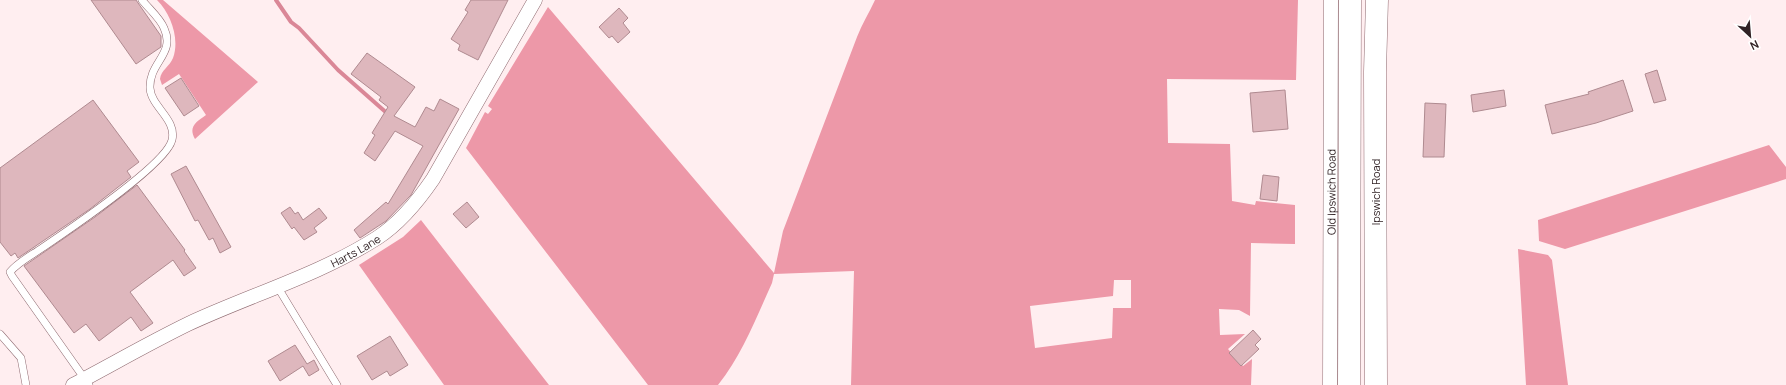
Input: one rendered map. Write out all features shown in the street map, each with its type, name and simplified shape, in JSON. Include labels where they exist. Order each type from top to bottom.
[{"type":"highway","points":[[1349,385],[1350,0]]},
{"type":"highway","name":"Ipswich Road","points":[[1376,385],[1375,72],[1377,0]]},
{"type":"street","name":"Harts Lane","points":[[73,385],[87,382],[188,324],[323,267],[378,238],[396,223],[418,201],[433,179],[535,0]]},
{"type":"street","name":"Old Ipswich Road","points":[[1330,385],[1331,0]]},
{"type":"lane","points":[[87,382],[10,272],[98,209],[132,182],[156,161],[172,140],[170,123],[152,95],[150,88],[152,70],[164,54],[167,40],[164,28],[142,0]]},
{"type":"lane","points":[[277,286],[337,385]]},
{"type":"lane","points":[[0,334],[21,358],[26,385]]},
{"type":"shaded area","points":[[157,0],[163,0],[258,82],[195,139],[192,131],[194,125],[206,115],[179,74],[162,85],[160,79],[162,73],[173,58],[175,51],[175,35],[170,19]]},
{"type":"shaded area","points":[[875,0],[1298,0],[1296,80],[1167,79],[1168,143],[1230,144],[1232,201],[1255,205],[1256,201],[1295,205],[1295,244],[1251,243],[1250,316],[1239,310],[1219,309],[1220,335],[1245,334],[1228,349],[1243,366],[1252,359],[1251,385],[851,385],[854,271],[774,274],[772,283],[748,336],[727,373],[718,385],[648,385],[466,148],[485,112],[488,114],[492,109],[488,106],[548,7],[774,273],[783,231],[857,37]],"holes":[[[1114,280],[1131,280],[1131,308],[1113,308],[1112,338],[1035,348],[1030,306],[1113,296]]]},
{"type":"shaded area","points":[[1769,145],[1786,167],[1786,179],[1565,249],[1539,241],[1538,220]]},
{"type":"shaded area","points":[[421,220],[549,385],[444,385],[359,265],[403,237]]},
{"type":"shaded area","points":[[1518,249],[1548,255],[1552,260],[1568,385],[1526,385]]},
{"type":"building","points":[[91,0],[136,0],[161,36],[161,47],[136,64]]},
{"type":"building","points":[[471,0],[508,0],[478,60],[458,50],[460,45],[451,39],[468,12],[465,10]]},
{"type":"building","points":[[619,8],[628,18],[623,23],[630,32],[618,43],[612,36],[609,38],[599,27]]},
{"type":"building","points":[[367,53],[415,87],[394,116],[415,127],[426,107],[434,111],[440,99],[459,109],[411,195],[386,221],[360,238],[354,230],[386,202],[388,204],[423,146],[395,131],[375,161],[364,153],[375,135],[372,133],[388,107],[379,100],[381,97],[351,74]]},
{"type":"building","points":[[1657,70],[1666,100],[1654,103],[1645,74]]},
{"type":"building","points":[[181,78],[199,106],[184,116],[165,88]]},
{"type":"building","points":[[1623,80],[1633,111],[1596,123],[1552,134],[1545,105],[1589,94],[1588,92]]},
{"type":"building","points":[[1285,90],[1288,129],[1253,132],[1250,93]]},
{"type":"building","points":[[1504,90],[1506,106],[1473,112],[1471,95]]},
{"type":"building","points":[[93,100],[139,162],[127,171],[131,177],[90,209],[18,258],[15,253],[11,256],[0,242],[0,168]]},
{"type":"building","points":[[1425,103],[1446,104],[1444,157],[1423,157]]},
{"type":"building","points":[[186,166],[231,247],[220,253],[213,238],[209,240],[198,220],[195,221],[171,174]]},
{"type":"building","points":[[1263,175],[1279,177],[1277,201],[1260,199]]},
{"type":"building","points":[[137,185],[185,250],[184,251],[196,268],[184,276],[173,260],[130,292],[153,323],[141,331],[131,317],[99,341],[86,324],[74,333],[24,266],[95,217]]},
{"type":"building","points":[[467,202],[479,217],[466,228],[453,214]]},
{"type":"building","points":[[290,207],[295,214],[298,212],[303,220],[319,208],[327,218],[314,228],[317,232],[304,240],[294,227],[292,229],[281,213]]},
{"type":"building","points":[[1253,330],[1261,339],[1255,345],[1259,349],[1241,366],[1229,353]]},
{"type":"building","points":[[390,336],[408,365],[390,376],[387,371],[372,380],[357,356]]},
{"type":"building","points":[[295,345],[307,364],[314,360],[319,370],[309,376],[303,366],[280,381],[268,361]]},
{"type":"waterway","points":[[276,0],[291,22],[299,28],[338,70],[389,115]]}]
